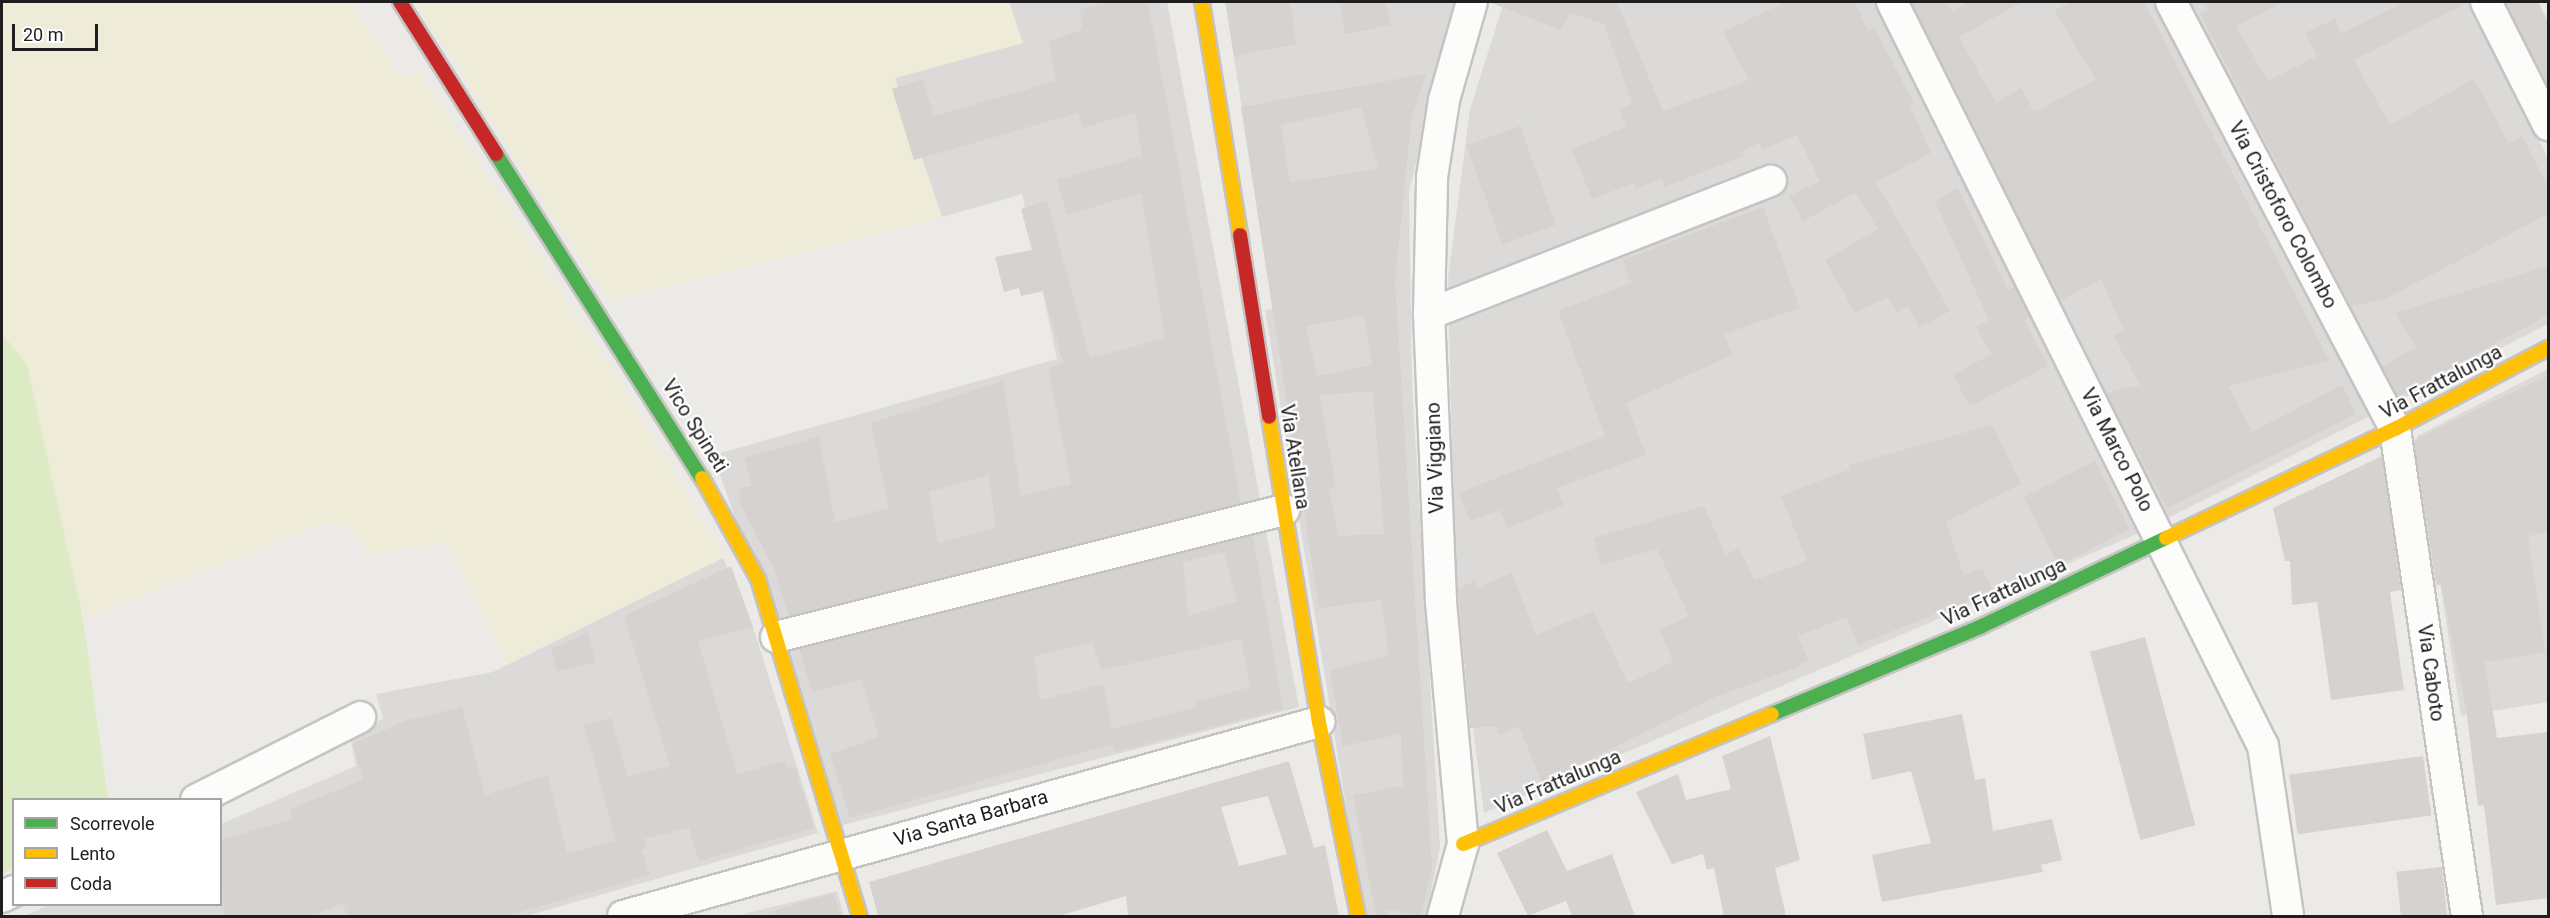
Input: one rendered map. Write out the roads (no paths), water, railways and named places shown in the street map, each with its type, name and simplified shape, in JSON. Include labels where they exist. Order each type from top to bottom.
[{"type":"street","name":"Vico Spineti","points":[[400,2],[689,452],[758,579],[844,854],[860,916]]},
{"type":"street","name":"Via Atellana","points":[[1202,2],[1319,722],[1358,916]]},
{"type":"street","name":"Via Viggiano","points":[[1443,916],[1463,844],[1441,600],[1429,314],[1432,177],[1444,100],[1472,2]]},
{"type":"street","name":"Via Marco Polo","points":[[1892,2],[2263,746],[2288,916]]},
{"type":"street","name":"Via Cristoforo Colombo","points":[[2171,2],[2396,429]]},
{"type":"street","points":[[2486,2],[2548,125]]},
{"type":"street","points":[[1429,314],[1771,181]]},
{"type":"street","name":"Via Frattalunga","points":[[1463,844],[1980,627],[2396,429],[2548,348]]},
{"type":"street","name":"Via Caboto","points":[[2396,429],[2467,916]]},
{"type":"street","points":[[776,637],[1284,510]]},
{"type":"street","points":[[200,798],[360,717]]},
{"type":"street","name":"Via Santa Barbara","points":[[623,916],[1319,722]]}]
